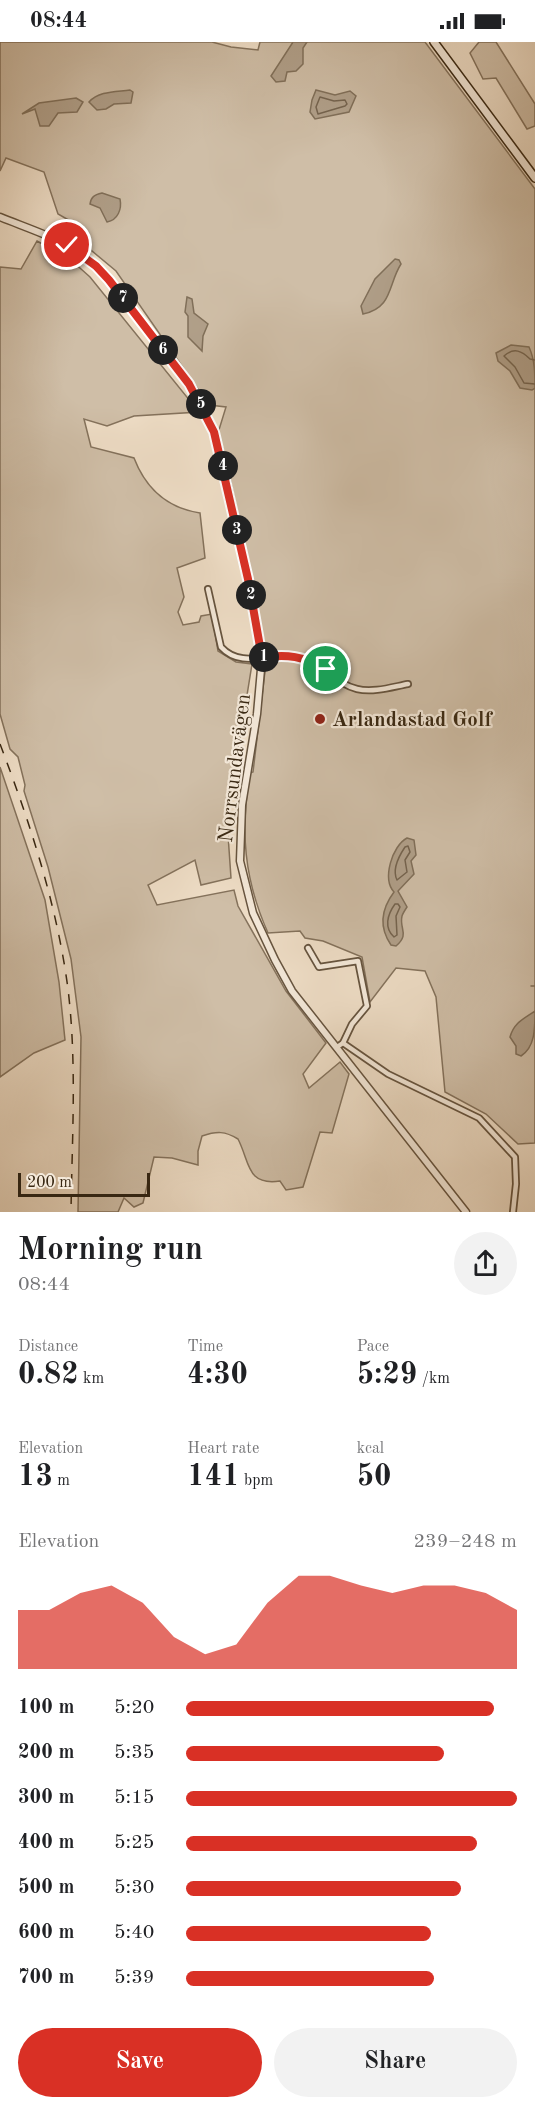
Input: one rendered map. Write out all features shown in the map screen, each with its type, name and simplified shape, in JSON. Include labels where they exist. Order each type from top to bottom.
[{"type":"main road","points":[[436,44],[535,178]]},
{"type":"street","name":"Norrsundavägen","points":[[0,217],[67,245],[96,266],[124,299],[199,400],[214,432],[248,579],[262,658],[257,714],[242,805],[240,861],[248,897],[275,960],[292,991],[340,1045],[466,1212]]},
{"type":"street","points":[[208,589],[221,647],[227,654],[239,659],[289,656],[311,660],[356,689],[383,689],[408,684]]},
{"type":"street","points":[[308,948],[319,967],[358,961],[367,1006],[352,1024],[340,1045],[388,1074],[479,1118],[515,1156],[516,1184],[513,1212]]},
{"type":"shaded area","name":"Arlandastad Golf","points":[[0,42],[212,42],[258,50],[260,42],[425,42],[535,189],[535,1143],[518,1144],[486,1114],[445,1092],[436,997],[425,971],[396,968],[370,1002],[362,957],[323,941],[305,938],[300,931],[268,933],[249,874],[245,815],[250,773],[253,772],[266,663],[270,661],[270,654],[266,650],[218,433],[226,407],[209,405],[116,271],[80,241],[79,226],[58,214],[44,172],[6,158],[0,171]]},
{"type":"shaded area","points":[[479,42],[496,42],[535,104],[535,126],[527,129],[496,78],[483,79],[470,53]]},
{"type":"shaded area","points":[[37,241],[71,260],[90,277],[199,412],[134,416],[107,426],[84,419],[91,447],[134,458],[151,488],[159,495],[177,507],[200,513],[205,558],[177,568],[184,597],[178,612],[183,625],[199,622],[201,616],[212,614],[218,651],[236,662],[252,664],[227,820],[231,878],[201,885],[195,860],[148,885],[157,905],[234,890],[238,906],[286,991],[326,1043],[303,1074],[309,1088],[340,1062],[349,1074],[332,1133],[320,1132],[303,1187],[286,1190],[280,1181],[261,1180],[251,1170],[238,1139],[229,1134],[217,1133],[202,1136],[198,1151],[198,1165],[172,1158],[154,1157],[143,1203],[134,1207],[124,1198],[118,1212],[78,1212],[81,1037],[71,959],[48,867],[24,791],[25,785],[18,757],[10,749],[0,714],[0,267],[21,269]]},
{"type":"shaded area","points":[[0,767],[45,900],[59,982],[65,1040],[34,1053],[0,1077]]},
{"type":"water","points":[[293,42],[307,42],[303,48],[303,64],[296,71],[287,72],[285,81],[276,82],[271,76]]},
{"type":"water","points":[[130,90],[133,92],[131,103],[114,104],[106,109],[97,110],[89,102],[102,94]]},
{"type":"water","points":[[316,90],[335,95],[350,91],[356,96],[349,112],[315,119],[310,112]]},
{"type":"water","points":[[76,98],[83,102],[77,112],[58,113],[49,126],[40,126],[35,109],[22,114],[39,103]]},
{"type":"water","points":[[102,193],[120,199],[118,214],[107,222],[100,208],[90,204],[93,197]]},
{"type":"water","points":[[395,259],[401,264],[385,301],[373,311],[363,314],[361,306],[375,279]]},
{"type":"water","points":[[187,297],[192,299],[194,313],[208,324],[203,336],[202,351],[188,337],[188,316],[185,312]]},
{"type":"water","points":[[511,345],[529,347],[535,372],[535,388],[532,390],[520,388],[510,371],[498,361],[496,353]]},
{"type":"water","points":[[407,838],[414,840],[416,855],[411,861],[414,874],[398,891],[407,907],[401,921],[403,935],[396,946],[391,945],[387,938],[383,917],[394,892],[389,879],[390,863],[397,848]]},
{"type":"water","points":[[535,1011],[532,1043],[521,1056],[516,1054],[516,1046],[510,1037],[517,1025]]},
{"type":"railway","points":[[0,744],[22,804],[50,895],[68,989],[73,1073],[71,1212]]},
{"type":"place","name":"Arlandastad Golf","points":[[320,719]]},
{"type":"route","points":[[67,245],[96,266],[109,280],[199,400],[214,432],[221,455],[248,579],[262,658],[298,656],[311,660],[326,669]]}]
